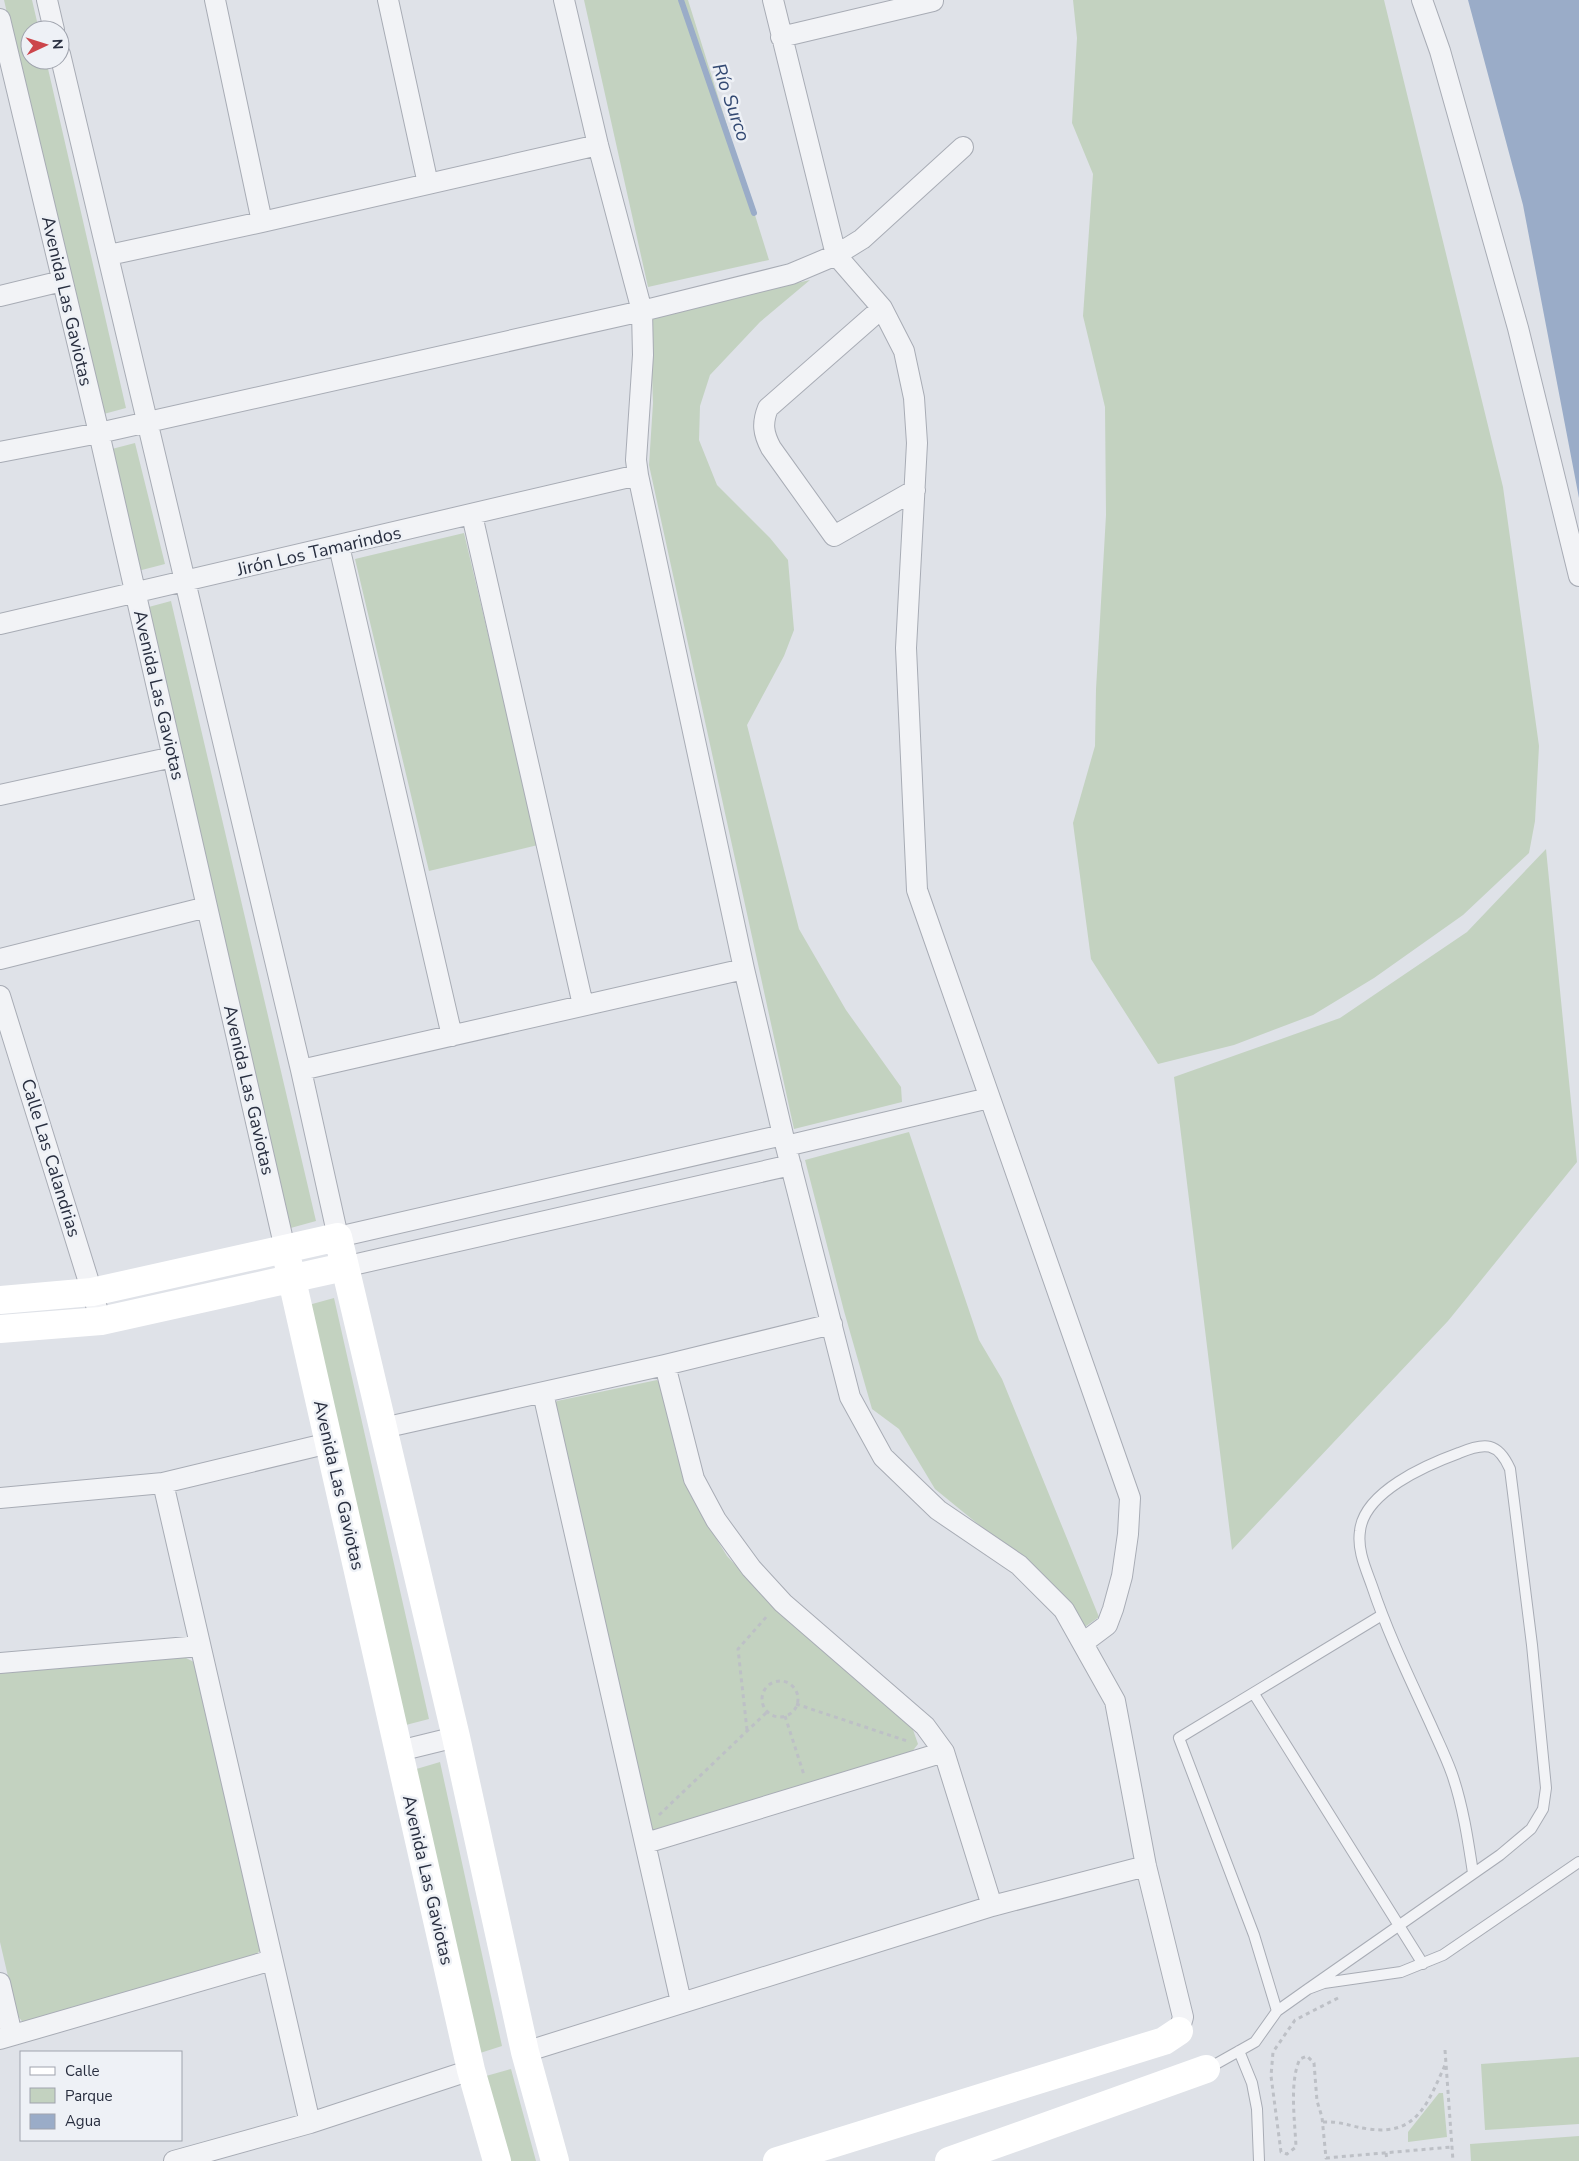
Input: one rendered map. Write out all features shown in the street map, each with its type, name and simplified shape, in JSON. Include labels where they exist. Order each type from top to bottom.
[{"type":"street","points":[[47,0],[52,20]]},
{"type":"street","points":[[214,0],[262,222]]},
{"type":"street","points":[[388,0],[428,184]]},
{"type":"street","points":[[564,0],[598,145],[642,310],[643,355],[636,460],[638,475],[744,969],[786,1149],[850,1397],[883,1457],[938,1510],[1019,1565],[1064,1610],[1115,1700],[1146,1866],[1183,2017],[1179,2031],[1164,2041],[777,2161]]},
{"type":"street","points":[[773,0],[836,255],[882,308],[904,351],[914,398],[917,442],[906,648],[917,890],[1130,1498],[1122,1576],[1110,1617],[1107,1625],[1082,1643]]},
{"type":"street","points":[[1422,0],[1440,50],[1518,328],[1579,576]]},
{"type":"street","points":[[781,37],[933,2]]},
{"type":"street","name":"Avenida Las Gaviotas","points":[[0,19],[174,757],[471,2070],[496,2161]]},
{"type":"street","points":[[64,70],[149,422],[301,1070],[344,1267],[456,1737],[525,2052],[555,2161]]},
{"type":"street","points":[[109,255],[598,145]]},
{"type":"street","points":[[0,452],[149,422],[786,276],[836,255],[862,239],[963,146]]},
{"type":"street","points":[[0,296],[62,281]]},
{"type":"street","points":[[882,308],[768,408],[763,420],[765,435],[771,448],[834,536],[915,490]]},
{"type":"street","name":"Jirón Los Tamarindos","points":[[0,624],[638,475]]},
{"type":"street","points":[[472,514],[583,1005]]},
{"type":"street","points":[[339,546],[452,1036]]},
{"type":"street","points":[[0,794],[174,757]]},
{"type":"street","points":[[0,959],[207,907]]},
{"type":"street","points":[[301,1070],[744,969]]},
{"type":"street","name":"Calle Las Calandrias","points":[[0,996],[102,1321]]},
{"type":"street","points":[[0,1329],[102,1321],[344,1267],[906,1116],[989,1098]]},
{"type":"street","points":[[0,1300],[92,1292],[338,1237],[786,1149]]},
{"type":"street","points":[[383,1428],[665,1365],[832,1324]]},
{"type":"street","points":[[665,1365],[694,1479],[716,1520],[739,1552],[783,1603],[924,1726],[944,1752],[992,1906]]},
{"type":"street","points":[[543,1393],[682,2002]]},
{"type":"street","points":[[0,1498],[163,1483],[329,1443]]},
{"type":"street","points":[[163,1483],[310,2123]]},
{"type":"street","points":[[0,1663],[200,1646]]},
{"type":"street","points":[[399,1751],[456,1737]]},
{"type":"street","points":[[646,1843],[944,1752]]},
{"type":"street","points":[[525,2052],[992,1906],[1146,1866]]},
{"type":"street","points":[[0,1983],[6,2037],[272,1960]]},
{"type":"street","points":[[949,2161],[1206,2069]]},
{"type":"street","points":[[174,2161],[310,2123],[471,2070]]},
{"type":"lane","points":[[1206,2069],[1255,2042],[1277,2011],[1398,1925],[1473,1874],[1500,1855],[1531,1829],[1543,1809],[1546,1788],[1532,1645],[1510,1469],[1503,1453],[1492,1446],[1470,1449],[1437,1461],[1380,1494],[1364,1516],[1360,1531],[1361,1554],[1382,1615],[1452,1774],[1466,1830],[1473,1874]]},
{"type":"lane","points":[[1277,2011],[1254,1935],[1179,1738],[1382,1615]]},
{"type":"lane","points":[[1254,1694],[1422,1964]]},
{"type":"lane","points":[[1308,1988],[1324,1983],[1401,1972],[1422,1964],[1463,1943],[1579,1862]]},
{"type":"lane","points":[[1239,2051],[1254,2092],[1259,2161]]},
{"type":"path","points":[[747,1731],[738,1649],[771,1612]]},
{"type":"path","points":[[772,1682],[786,1682],[792,1685],[796,1691],[796,1704],[793,1711],[780,1717],[767,1712],[762,1699],[766,1686],[772,1682]]},
{"type":"path","points":[[796,1704],[909,1742]]},
{"type":"path","points":[[653,1821],[767,1712]]},
{"type":"path","points":[[785,1716],[805,1777]]},
{"type":"path","points":[[1346,1995],[1295,2020],[1273,2052],[1271,2076],[1281,2152],[1287,2154],[1296,2146],[1294,2097],[1296,2066],[1304,2056],[1311,2058],[1314,2063],[1317,2101],[1323,2122],[1326,2158],[1452,2147]]},
{"type":"path","points":[[1445,2050],[1453,2161]]},
{"type":"path","points":[[1323,2122],[1338,2121],[1366,2129],[1388,2131],[1407,2125],[1424,2106],[1446,2063]]},
{"type":"path","points":[[1386,2153],[1386,2161]]},
{"type":"green space","points":[[4,0],[32,0],[37,20],[20,20],[20,69]]},
{"type":"green space","points":[[584,0],[688,0],[769,260],[648,287]]},
{"type":"green space","points":[[1073,0],[1384,0],[1503,487],[1539,746],[1535,821],[1529,853],[1463,915],[1374,978],[1313,1015],[1234,1045],[1158,1064],[1091,959],[1073,823],[1095,746],[1096,689],[1106,515],[1105,407],[1083,316],[1093,174],[1072,123],[1077,38]]},
{"type":"green space","points":[[20,70],[48,70],[126,408],[100,415]]},
{"type":"green space","points":[[810,280],[760,322],[710,375],[700,406],[699,440],[717,485],[770,538],[788,560],[794,630],[784,656],[747,725],[799,929],[846,1010],[901,1087],[902,1102],[794,1129],[649,465],[653,403],[650,317]]},
{"type":"green space","points":[[135,443],[165,564],[138,571],[108,450]]},
{"type":"green space","points":[[464,533],[538,845],[429,871],[355,559]]},
{"type":"green space","points":[[171,601],[316,1221],[287,1229],[145,608]]},
{"type":"green space","points":[[1546,849],[1577,1162],[1448,1321],[1232,1550],[1174,1077],[1340,1018],[1467,932]]},
{"type":"green space","points":[[909,1132],[979,1340],[1002,1379],[1099,1617],[1082,1629],[1022,1560],[935,1489],[899,1429],[872,1409],[844,1311],[805,1160]]},
{"type":"green space","points":[[334,1298],[429,1719],[402,1726],[305,1306]]},
{"type":"green space","points":[[657,1380],[661,1385],[677,1456],[700,1512],[727,1556],[772,1604],[911,1724],[918,1744],[911,1753],[656,1831],[648,1826],[552,1406],[557,1401]]},
{"type":"green space","points":[[184,1657],[194,1662],[264,1946],[256,1955],[25,2025],[17,2015],[0,1942],[0,1672]]},
{"type":"green space","points":[[440,1762],[502,2046],[477,2054],[413,1770]]},
{"type":"green space","points":[[1579,2057],[1579,2124],[1485,2130],[1481,2064]]},
{"type":"green space","points":[[511,2069],[536,2161],[510,2161],[486,2076]]},
{"type":"green space","points":[[1439,2093],[1443,2093],[1447,2137],[1408,2142],[1408,2132]]},
{"type":"green space","points":[[1579,2136],[1579,2161],[1471,2161],[1470,2144]]},
{"type":"water","points":[[1468,0],[1579,0],[1579,498],[1523,205]]},
{"type":"waterway","name":"Río Surco","points":[[681,0],[754,213]]}]
